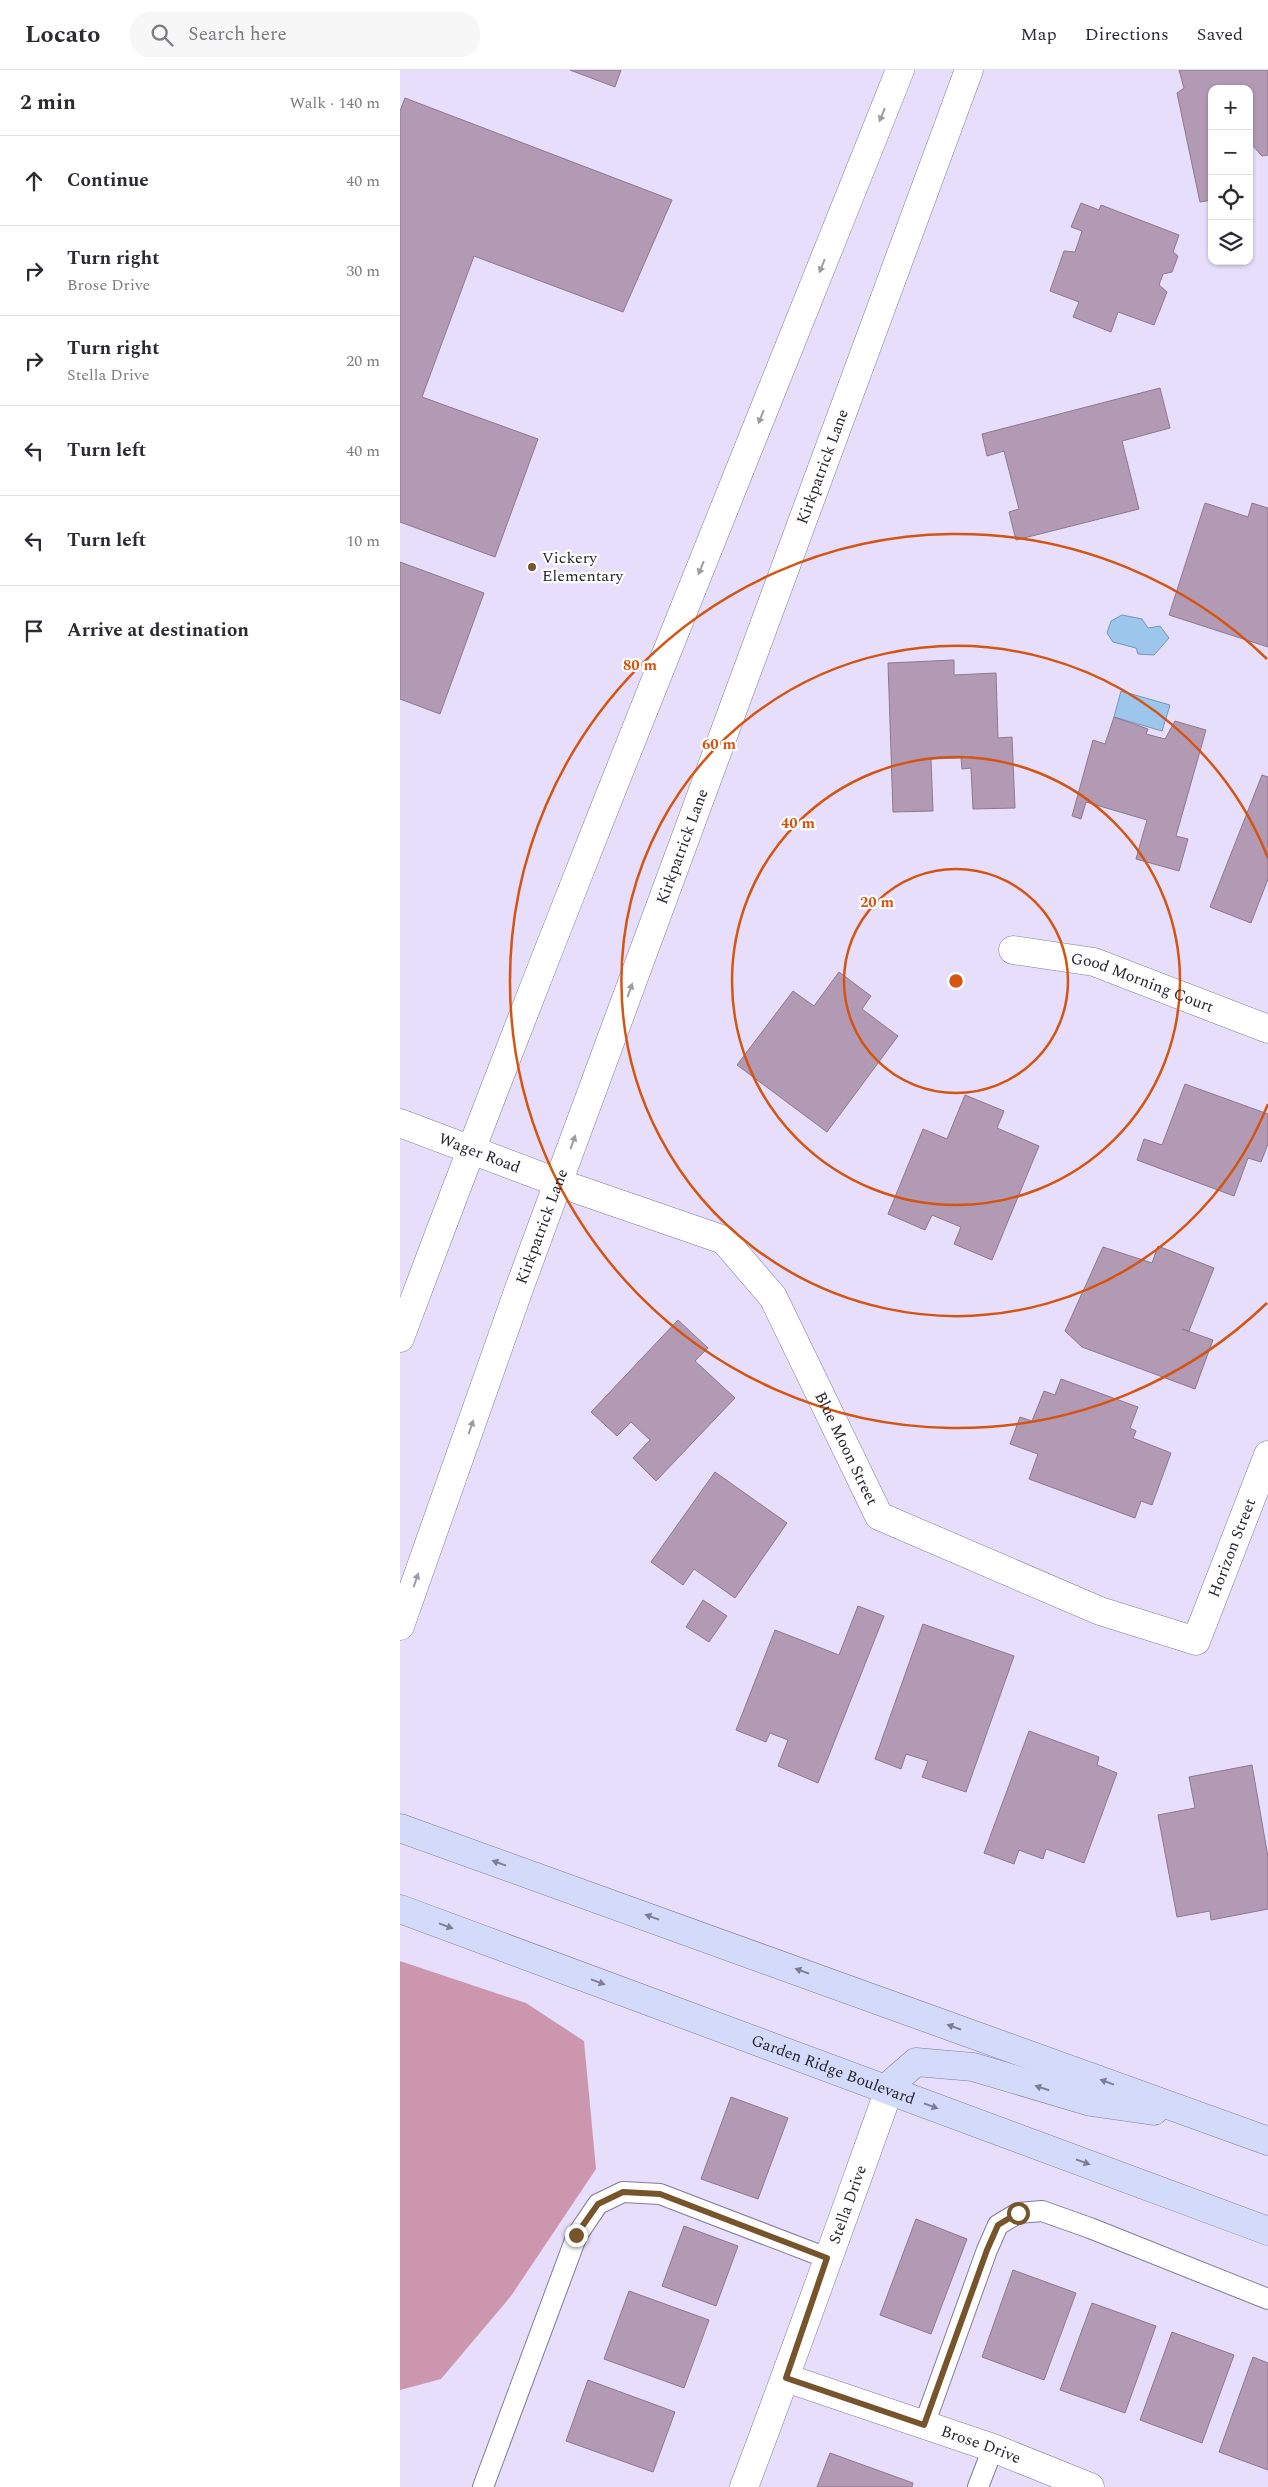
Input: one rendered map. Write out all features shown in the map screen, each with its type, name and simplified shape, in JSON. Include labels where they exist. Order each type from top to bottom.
[{"type":"main road","points":[[400,1828],[1268,2141]]},
{"type":"main road","name":"Garden Ridge Boulevard","points":[[400,1909],[1268,2230]]},
{"type":"main road","points":[[889,2090],[893,2082],[916,2062],[973,2067],[1091,2102],[1210,2119]]},
{"type":"street","points":[[400,1338],[472,1149],[900,70]]},
{"type":"street","name":"Kirkpatrick Lane","points":[[400,1626],[559,1183],[970,70]]},
{"type":"street","name":"Good Morning Court","points":[[1013,950],[1094,962],[1268,1029]]},
{"type":"street","name":"Wager Road","points":[[400,1123],[559,1183]]},
{"type":"street","name":"Blue Moon Street","points":[[559,1183],[724,1240],[773,1297],[879,1516],[1100,1612],[1196,1641]]},
{"type":"street","name":"Horizon Street","points":[[1196,1641],[1268,1455]]},
{"type":"street","name":"Stella Drive","points":[[744,2487],[786,2378],[827,2258],[889,2090]]},
{"type":"street","name":"Brose Drive","points":[[786,2378],[992,2448],[1090,2487]]},
{"type":"lane","points":[[483,2487],[576,2235],[598,2204],[623,2192],[660,2194],[827,2258]]},
{"type":"lane","points":[[924,2425],[987,2250],[998,2225],[1018,2213],[1042,2211],[1268,2299]]},
{"type":"lane","points":[[978,2487],[992,2448]]},
{"type":"shaded area","points":[[400,1961],[526,2003],[584,2041],[596,2169],[511,2296],[441,2379],[400,2390]]},
{"type":"water","points":[[1122,615],[1142,619],[1148,628],[1160,626],[1169,638],[1154,655],[1138,654],[1136,648],[1113,642],[1107,633],[1111,621]]},
{"type":"water","points":[[1121,691],[1170,705],[1162,731],[1114,717]]},
{"type":"building","points":[[570,70],[621,70],[615,87]]},
{"type":"building","points":[[1179,70],[1268,70],[1268,155],[1262,156],[1253,146],[1253,85],[1208,85],[1208,201],[1200,202],[1177,93],[1184,88]]},
{"type":"building","points":[[405,98],[672,200],[623,312],[474,256],[422,397],[538,439],[495,557],[400,522],[400,111]]},
{"type":"building","points":[[1081,203],[1099,210],[1101,205],[1179,235],[1173,252],[1178,256],[1172,272],[1163,274],[1159,285],[1167,292],[1154,325],[1118,312],[1111,332],[1073,317],[1079,302],[1050,291],[1064,251],[1075,252],[1082,231],[1071,227]]},
{"type":"building","points":[[1160,388],[1170,428],[1122,441],[1139,509],[1016,540],[1009,512],[1019,509],[1004,451],[987,456],[982,434]]},
{"type":"building","points":[[1205,503],[1248,517],[1252,503],[1268,508],[1268,647],[1169,615]]},
{"type":"building","points":[[400,562],[484,593],[440,714],[400,699]]},
{"type":"building","points":[[954,660],[954,675],[996,673],[998,738],[1012,737],[1015,808],[973,809],[971,768],[962,769],[961,758],[931,759],[933,811],[893,812],[888,663]]},
{"type":"building","points":[[1114,717],[1148,729],[1146,734],[1165,739],[1175,721],[1206,730],[1176,836],[1188,839],[1179,871],[1136,859],[1147,820],[1086,802],[1081,819],[1072,816],[1093,740],[1105,744]]},
{"type":"building","points":[[1262,775],[1268,777],[1268,879],[1251,923],[1210,907]]},
{"type":"building","points":[[839,972],[871,996],[862,1009],[898,1036],[827,1132],[737,1065],[793,991],[814,1006]]},
{"type":"building","points":[[1185,1084],[1268,1114],[1268,1144],[1261,1162],[1248,1158],[1234,1196],[1137,1160],[1144,1139],[1162,1145]]},
{"type":"building","points":[[965,1095],[1004,1111],[997,1128],[1039,1146],[992,1260],[954,1244],[961,1227],[932,1215],[925,1230],[888,1214],[923,1129],[947,1139]]},
{"type":"building","points":[[1158,1246],[1214,1268],[1189,1331],[1182,1329],[1213,1340],[1195,1389],[1082,1347],[1065,1331],[1103,1247],[1152,1263]]},
{"type":"building","points":[[678,1320],[708,1348],[695,1361],[735,1398],[656,1481],[633,1458],[650,1440],[631,1422],[617,1436],[591,1412]]},
{"type":"building","points":[[1061,1379],[1138,1407],[1130,1428],[1136,1431],[1133,1438],[1171,1453],[1152,1505],[1141,1501],[1135,1518],[1029,1479],[1038,1454],[1010,1444],[1020,1417],[1032,1421],[1044,1391],[1055,1395]]},
{"type":"building","points":[[715,1472],[787,1523],[735,1598],[694,1569],[683,1585],[651,1562]]},
{"type":"building","points":[[703,1600],[727,1616],[709,1642],[686,1627]]},
{"type":"building","points":[[858,1606],[884,1616],[818,1783],[778,1766],[788,1740],[770,1733],[766,1742],[736,1730],[775,1630],[839,1655]]},
{"type":"building","points":[[923,1624],[1014,1656],[966,1792],[922,1777],[928,1761],[906,1754],[901,1769],[875,1759]]},
{"type":"building","points":[[1029,1731],[1099,1757],[1097,1765],[1117,1773],[1084,1863],[1046,1849],[1043,1859],[1019,1850],[1014,1864],[984,1853]]},
{"type":"building","points":[[1252,1765],[1268,1857],[1268,1909],[1211,1920],[1210,1911],[1177,1917],[1158,1815],[1195,1808],[1189,1777]]},
{"type":"building","points":[[731,2097],[788,2118],[758,2199],[701,2179]]},
{"type":"building","points":[[916,2219],[967,2239],[931,2334],[880,2315]]},
{"type":"building","points":[[684,2226],[738,2246],[716,2306],[662,2286]]},
{"type":"building","points":[[1013,2270],[1076,2293],[1044,2380],[982,2357]]},
{"type":"building","points":[[629,2291],[709,2320],[684,2388],[604,2359]]},
{"type":"building","points":[[1092,2303],[1156,2326],[1125,2413],[1060,2390]]},
{"type":"building","points":[[1172,2332],[1234,2355],[1202,2443],[1140,2420]]},
{"type":"building","points":[[1253,2357],[1268,2363],[1268,2470],[1219,2452]]},
{"type":"building","points":[[588,2380],[675,2412],[653,2472],[566,2441]]},
{"type":"building","points":[[830,2453],[913,2483],[912,2487],[817,2487]]},
{"type":"place","name":"Vickery Elementary","points":[[532,567]]},
{"type":"route","points":[[576,2235],[598,2204],[623,2192],[660,2194],[827,2258],[786,2378],[924,2425],[987,2250],[998,2225],[1018,2213]]}]
